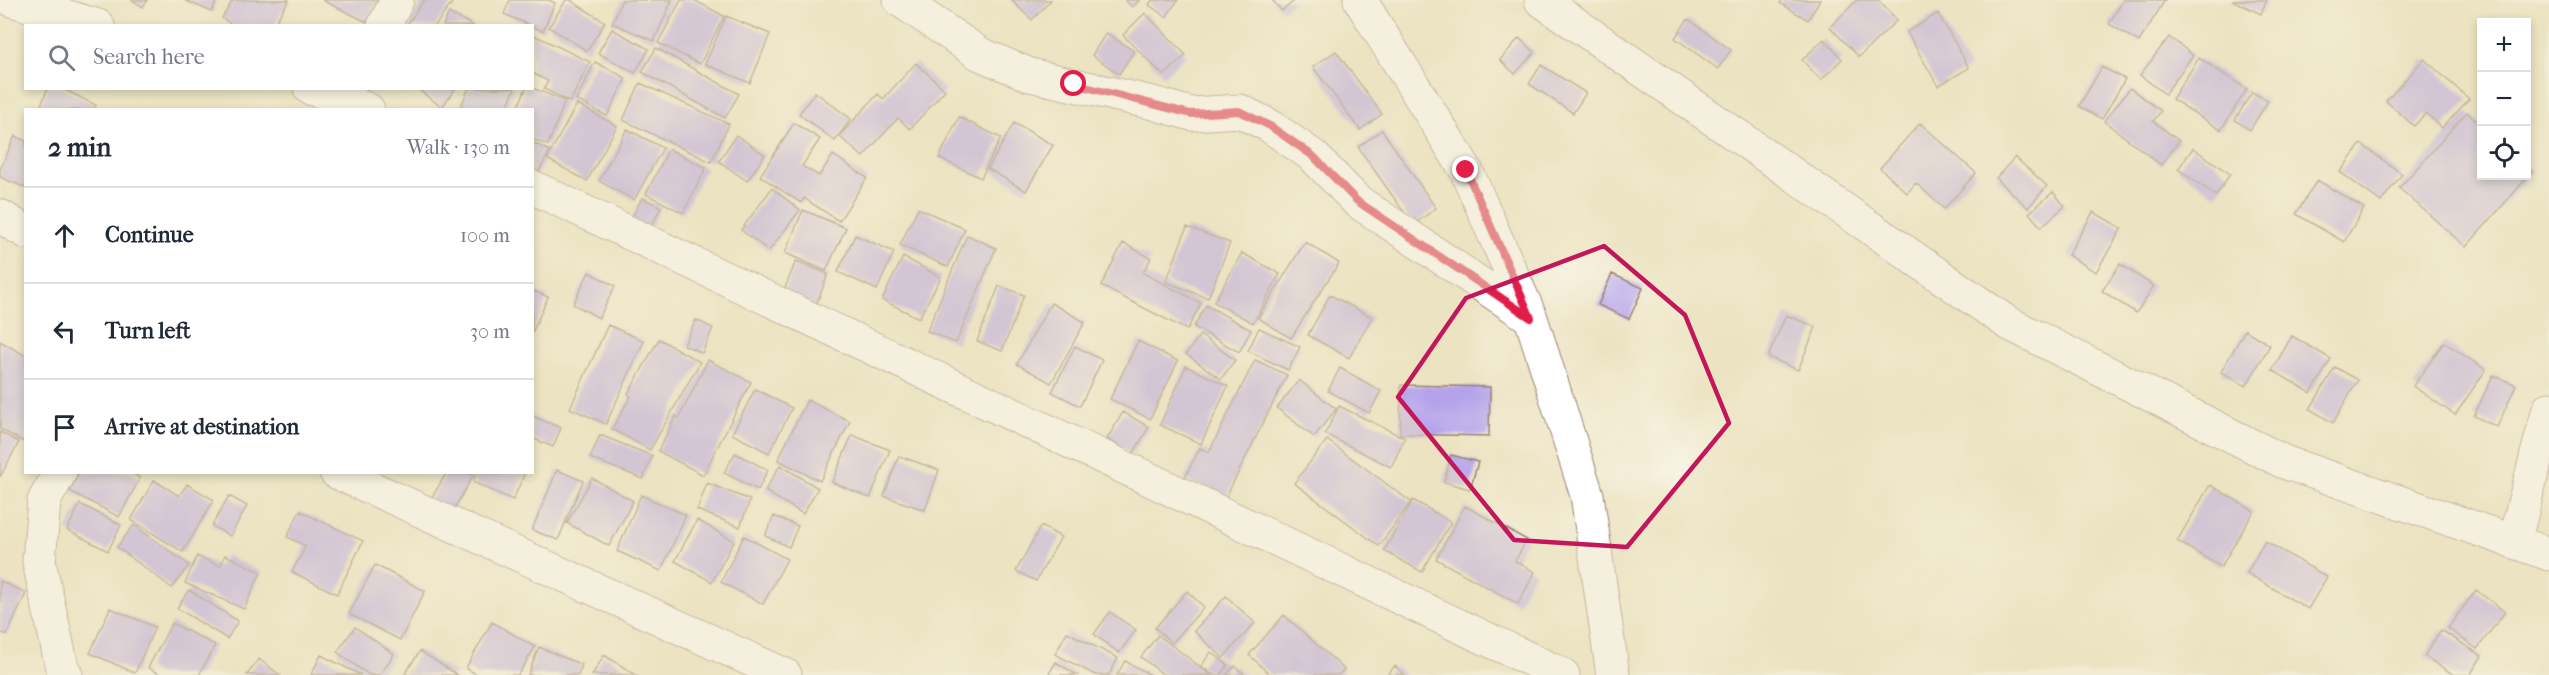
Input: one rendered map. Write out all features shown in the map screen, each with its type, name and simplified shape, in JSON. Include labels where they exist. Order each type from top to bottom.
[{"type":"street","points":[[12,0],[91,24]]},
{"type":"street","points":[[385,24],[397,0]]},
{"type":"street","points":[[900,0],[980,54],[1030,75],[1191,114],[1239,111],[1270,126],[1313,156],[1357,201],[1531,318]]},
{"type":"street","points":[[1360,0],[1466,170],[1531,318],[1587,495],[1613,675]]},
{"type":"street","points":[[1541,0],[2008,322],[2284,462],[2549,554]]},
{"type":"street","points":[[318,90],[356,99]]},
{"type":"street","points":[[534,188],[1563,675]]},
{"type":"street","points":[[0,216],[24,231]]},
{"type":"street","points":[[2514,542],[2549,409]]},
{"type":"street","points":[[59,474],[44,501],[39,562],[62,667],[66,675]]},
{"type":"street","points":[[340,474],[785,675]]},
{"type":"highlighted area","points":[[1604,246],[1685,315],[1729,423],[1627,547],[1514,540],[1398,397],[1466,298]]},
{"type":"building","points":[[132,0],[147,0],[143,7]]},
{"type":"building","points":[[184,0],[217,0],[212,12]]},
{"type":"building","points":[[233,0],[289,0],[274,24],[231,24],[222,18]]},
{"type":"building","points":[[322,0],[378,0],[367,22]]},
{"type":"building","points":[[424,0],[454,0],[436,24],[407,24]]},
{"type":"building","points":[[510,0],[548,0],[555,3],[543,31],[534,27],[534,24],[527,24],[504,14]]},
{"type":"building","points":[[566,0],[570,0],[605,22],[587,51],[549,27]]},
{"type":"building","points":[[622,0],[672,0],[654,41],[612,23]]},
{"type":"building","points":[[681,0],[694,0],[724,16],[700,64],[658,43]]},
{"type":"building","points":[[1011,0],[1051,0],[1032,20]]},
{"type":"building","points":[[1125,0],[1140,0],[1132,7]]},
{"type":"building","points":[[1152,0],[1178,0],[1166,17],[1149,5]]},
{"type":"building","points":[[1272,0],[1295,0],[1282,11]]},
{"type":"building","points":[[1782,0],[1820,0],[1808,20],[1780,3]]},
{"type":"building","points":[[1857,0],[1878,0],[1897,20],[1859,57],[1830,27]]},
{"type":"building","points":[[2123,0],[2165,0],[2139,42],[2109,24]]},
{"type":"building","points":[[2232,0],[2267,0],[2261,14]]},
{"type":"building","points":[[449,13],[470,24],[444,24]]},
{"type":"building","points":[[1145,13],[1186,55],[1164,76],[1123,35]]},
{"type":"building","points":[[1938,13],[1969,68],[1938,86],[1907,32]]},
{"type":"building","points":[[726,16],[770,34],[750,83],[705,64]]},
{"type":"building","points":[[1688,19],[1731,50],[1718,69],[1675,38]]},
{"type":"building","points":[[612,29],[649,49],[635,73],[598,53]]},
{"type":"building","points":[[1106,33],[1134,51],[1119,74],[1092,55]]},
{"type":"building","points":[[534,35],[590,62],[570,102],[544,89],[548,81],[534,74]]},
{"type":"building","points":[[2169,37],[2193,55],[2165,94],[2140,75]]},
{"type":"building","points":[[1519,38],[1535,52],[1515,74],[1500,60]]},
{"type":"building","points":[[1824,39],[1842,59],[1821,80],[1802,60]]},
{"type":"building","points":[[656,48],[739,94],[725,118],[642,72]]},
{"type":"building","points":[[1336,51],[1382,114],[1360,130],[1313,67]]},
{"type":"building","points":[[2199,58],[2247,89],[2221,130],[2172,99]]},
{"type":"building","points":[[2424,59],[2469,99],[2442,128],[2426,113],[2414,126],[2386,101]]},
{"type":"building","points":[[595,62],[626,78],[607,116],[576,100]]},
{"type":"building","points":[[916,63],[945,90],[910,129],[898,118],[863,157],[839,136],[878,94],[883,99]]},
{"type":"building","points":[[1541,65],[1586,93],[1573,113],[1529,84]]},
{"type":"building","points":[[2102,67],[2125,79],[2102,119],[2079,106]]},
{"type":"building","points":[[640,83],[729,124],[711,162],[623,120]]},
{"type":"building","points":[[2130,88],[2161,111],[2153,121],[2179,141],[2161,165],[2104,121]]},
{"type":"building","points":[[534,89],[565,101],[548,145],[534,140],[534,108],[518,108],[525,90]]},
{"type":"building","points":[[47,90],[65,90],[96,105],[95,108],[40,108]]},
{"type":"building","points":[[419,90],[455,90],[442,107]]},
{"type":"building","points":[[468,90],[514,90],[507,108],[460,108]]},
{"type":"building","points":[[815,92],[851,119],[835,141],[799,114]]},
{"type":"building","points":[[2252,92],[2268,101],[2250,130],[2235,120]]},
{"type":"building","points":[[577,104],[617,126],[587,181],[547,159]]},
{"type":"building","points":[[2467,112],[2477,121],[2477,180],[2525,180],[2466,247],[2399,188]]},
{"type":"building","points":[[959,117],[1001,138],[981,178],[939,158]]},
{"type":"building","points":[[794,123],[820,139],[802,166],[819,176],[833,155],[867,178],[839,221],[804,198],[801,203],[760,176]]},
{"type":"building","points":[[1014,123],[1053,145],[1026,191],[988,169]]},
{"type":"building","points":[[1920,123],[1976,173],[1944,209],[1916,183],[1907,193],[1880,168]]},
{"type":"building","points":[[627,129],[663,148],[634,200],[599,181]]},
{"type":"building","points":[[1382,130],[1436,208],[1413,225],[1358,147]]},
{"type":"building","points":[[736,135],[765,155],[747,181],[719,161]]},
{"type":"building","points":[[15,136],[24,140],[24,187],[0,177],[0,170]]},
{"type":"building","points":[[534,143],[550,151],[534,180]]},
{"type":"building","points":[[2361,144],[2402,174],[2381,202],[2340,172]]},
{"type":"building","points":[[2193,148],[2230,174],[2216,196],[2178,169]]},
{"type":"building","points":[[669,149],[706,168],[683,213],[646,194]]},
{"type":"building","points":[[2015,157],[2047,186],[2028,208],[1996,178]]},
{"type":"building","points":[[2317,180],[2364,208],[2344,242],[2296,214]]},
{"type":"building","points":[[772,188],[800,210],[769,251],[741,230]]},
{"type":"building","points":[[2053,192],[2065,206],[2041,227],[2029,213]]},
{"type":"building","points":[[642,198],[661,207],[647,235],[628,225]]},
{"type":"building","points":[[918,208],[965,229],[948,267],[900,245]]},
{"type":"building","points":[[803,210],[846,228],[826,271],[785,253]]},
{"type":"building","points":[[2093,212],[2122,228],[2096,272],[2068,255]]},
{"type":"building","points":[[1187,227],[1230,243],[1208,298],[1166,282]]},
{"type":"building","points":[[855,235],[894,252],[877,290],[838,272]]},
{"type":"building","points":[[967,235],[996,248],[956,343],[927,331]]},
{"type":"building","points":[[1305,242],[1339,263],[1291,338],[1258,318]]},
{"type":"building","points":[[1123,243],[1151,258],[1143,273],[1201,303],[1187,330],[1101,286]]},
{"type":"building","points":[[1242,253],[1280,274],[1253,323],[1214,302]]},
{"type":"building","points":[[903,257],[941,277],[919,318],[882,300]]},
{"type":"building","points":[[796,261],[828,274],[815,308],[782,295]]},
{"type":"building","points":[[2120,264],[2154,286],[2136,313],[2102,291]]},
{"type":"building","points":[[589,272],[615,286],[599,318],[573,304]]},
{"type":"building","points":[[1612,274],[1643,288],[1629,319],[1598,305]]},
{"type":"building","points":[[999,286],[1024,295],[1002,351],[977,341]]},
{"type":"building","points":[[534,291],[548,297],[534,328]]},
{"type":"building","points":[[1330,295],[1372,317],[1349,358],[1308,335]]},
{"type":"building","points":[[1051,303],[1085,322],[1051,383],[1017,364]]},
{"type":"building","points":[[1206,305],[1251,330],[1239,352],[1194,327]]},
{"type":"building","points":[[1786,315],[1816,327],[1798,370],[1768,357]]},
{"type":"building","points":[[696,320],[713,328],[702,353],[684,345]]},
{"type":"building","points":[[608,325],[644,341],[606,424],[570,408]]},
{"type":"building","points":[[1259,328],[1300,347],[1288,370],[1248,351]]},
{"type":"building","points":[[2245,330],[2270,345],[2246,386],[2221,372]]},
{"type":"building","points":[[1200,335],[1235,360],[1221,379],[1186,354]]},
{"type":"building","points":[[2292,336],[2331,359],[2311,393],[2272,370]]},
{"type":"building","points":[[659,339],[700,362],[650,450],[612,429],[631,396],[628,394]]},
{"type":"building","points":[[0,341],[24,355],[24,442],[0,429]]},
{"type":"building","points":[[1138,341],[1178,361],[1150,419],[1110,399]]},
{"type":"building","points":[[2444,342],[2486,370],[2455,415],[2413,386]]},
{"type":"building","points":[[1075,346],[1102,360],[1080,406],[1052,392]]},
{"type":"building","points":[[708,360],[751,382],[703,475],[658,451],[676,416],[679,418]]},
{"type":"building","points":[[1255,360],[1287,375],[1225,499],[1184,479],[1200,448],[1209,452]]},
{"type":"building","points":[[1186,366],[1228,386],[1201,444],[1160,425]]},
{"type":"building","points":[[2335,367],[2358,380],[2333,423],[2310,409]]},
{"type":"building","points":[[1340,368],[1381,391],[1369,413],[1328,391]]},
{"type":"building","points":[[2493,375],[2516,385],[2497,427],[2474,416]]},
{"type":"building","points":[[1299,380],[1336,409],[1314,437],[1277,408]]},
{"type":"building","points":[[1401,385],[1490,387],[1489,436],[1400,434]]},
{"type":"building","points":[[755,389],[792,408],[769,453],[732,434]]},
{"type":"building","points":[[807,400],[850,421],[820,481],[778,460]]},
{"type":"building","points":[[1339,406],[1405,438],[1391,467],[1325,434]]},
{"type":"building","points":[[1123,412],[1149,427],[1133,454],[1107,439]]},
{"type":"building","points":[[534,417],[561,428],[553,447],[534,439]]},
{"type":"building","points":[[0,432],[19,442],[0,477]]},
{"type":"building","points":[[600,435],[652,456],[643,479],[590,458]]},
{"type":"building","points":[[852,435],[890,450],[870,498],[832,482]]},
{"type":"building","points":[[1327,440],[1411,502],[1379,546],[1294,483]]},
{"type":"building","points":[[735,453],[768,470],[758,490],[724,473]]},
{"type":"building","points":[[1451,455],[1478,462],[1470,489],[1444,482]]},
{"type":"building","points":[[899,456],[939,470],[925,510],[884,496]]},
{"type":"building","points":[[780,465],[818,488],[803,514],[765,491]]},
{"type":"building","points":[[557,470],[583,481],[558,540],[532,530]]},
{"type":"building","points":[[78,474],[133,474],[140,478],[119,517],[70,491]]},
{"type":"building","points":[[446,474],[473,476],[452,512],[431,499]]},
{"type":"building","points":[[476,474],[524,474],[513,500],[473,482]]},
{"type":"building","points":[[592,478],[633,501],[609,546],[567,523]]},
{"type":"building","points":[[154,480],[179,496],[187,484],[214,500],[183,552],[131,520]]},
{"type":"building","points":[[707,483],[750,500],[740,527],[697,510]]},
{"type":"building","points":[[2210,485],[2254,511],[2221,567],[2177,541]]},
{"type":"building","points":[[641,495],[686,515],[661,571],[617,551]]},
{"type":"building","points":[[229,496],[247,506],[230,536],[212,526]]},
{"type":"building","points":[[1413,500],[1451,522],[1422,572],[1384,551]]},
{"type":"building","points":[[80,504],[121,525],[108,551],[67,530]]},
{"type":"building","points":[[1465,506],[1527,540],[1515,561],[1535,572],[1518,604],[1436,559]]},
{"type":"building","points":[[300,511],[363,541],[337,594],[292,572],[306,546],[287,537]]},
{"type":"building","points":[[774,516],[798,526],[789,547],[765,536]]},
{"type":"building","points":[[697,520],[734,541],[712,582],[675,561]]},
{"type":"building","points":[[134,525],[189,565],[172,588],[117,547]]},
{"type":"building","points":[[1041,526],[1061,537],[1036,581],[1016,571]]},
{"type":"building","points":[[744,536],[787,559],[763,604],[721,582]]},
{"type":"building","points":[[2265,541],[2327,577],[2308,609],[2247,573]]},
{"type":"building","points":[[225,555],[261,572],[244,609],[185,583],[197,556],[220,566]]},
{"type":"building","points":[[375,565],[425,591],[400,640],[349,614]]},
{"type":"building","points":[[0,581],[26,593],[7,635],[0,632]]},
{"type":"building","points":[[189,590],[238,621],[227,639],[177,608]]},
{"type":"building","points":[[2476,590],[2505,612],[2477,649],[2448,628]]},
{"type":"building","points":[[1187,591],[1204,607],[1172,643],[1155,628]]},
{"type":"building","points":[[1226,596],[1255,623],[1223,658],[1194,631]]},
{"type":"building","points":[[110,608],[155,627],[135,673],[90,653]]},
{"type":"building","points":[[1110,612],[1136,630],[1119,653],[1094,634]]},
{"type":"building","points":[[1284,615],[1344,669],[1339,675],[1271,675],[1249,655]]},
{"type":"building","points":[[492,622],[535,647],[518,675],[477,675],[466,668]]},
{"type":"building","points":[[172,623],[215,645],[199,675],[161,675],[148,668]]},
{"type":"building","points":[[355,627],[394,654],[380,675],[369,675],[337,652]]},
{"type":"building","points":[[2441,630],[2482,656],[2470,675],[2454,675],[2424,656]]},
{"type":"building","points":[[1067,632],[1118,658],[1109,675],[1095,675],[1055,654]]},
{"type":"building","points":[[1158,635],[1211,675],[1164,675],[1141,657]]},
{"type":"building","points":[[539,647],[582,665],[578,675],[528,675]]},
{"type":"building","points":[[420,651],[458,675],[404,675]]},
{"type":"building","points":[[1211,652],[1228,665],[1221,675],[1213,675],[1201,666]]},
{"type":"building","points":[[321,655],[361,675],[311,675]]},
{"type":"building","points":[[604,655],[636,675],[592,675]]},
{"type":"building","points":[[259,659],[280,675],[247,675]]},
{"type":"building","points":[[1125,661],[1151,675],[1117,675]]},
{"type":"building","points":[[1056,662],[1077,675],[1048,675]]},
{"type":"building","points":[[1235,666],[1245,675],[1226,675]]},
{"type":"building","points":[[1395,666],[1405,675],[1387,675]]},
{"type":"route","points":[[1074,84],[1191,114],[1239,111],[1270,126],[1313,156],[1357,201],[1531,318],[1466,170]]}]
